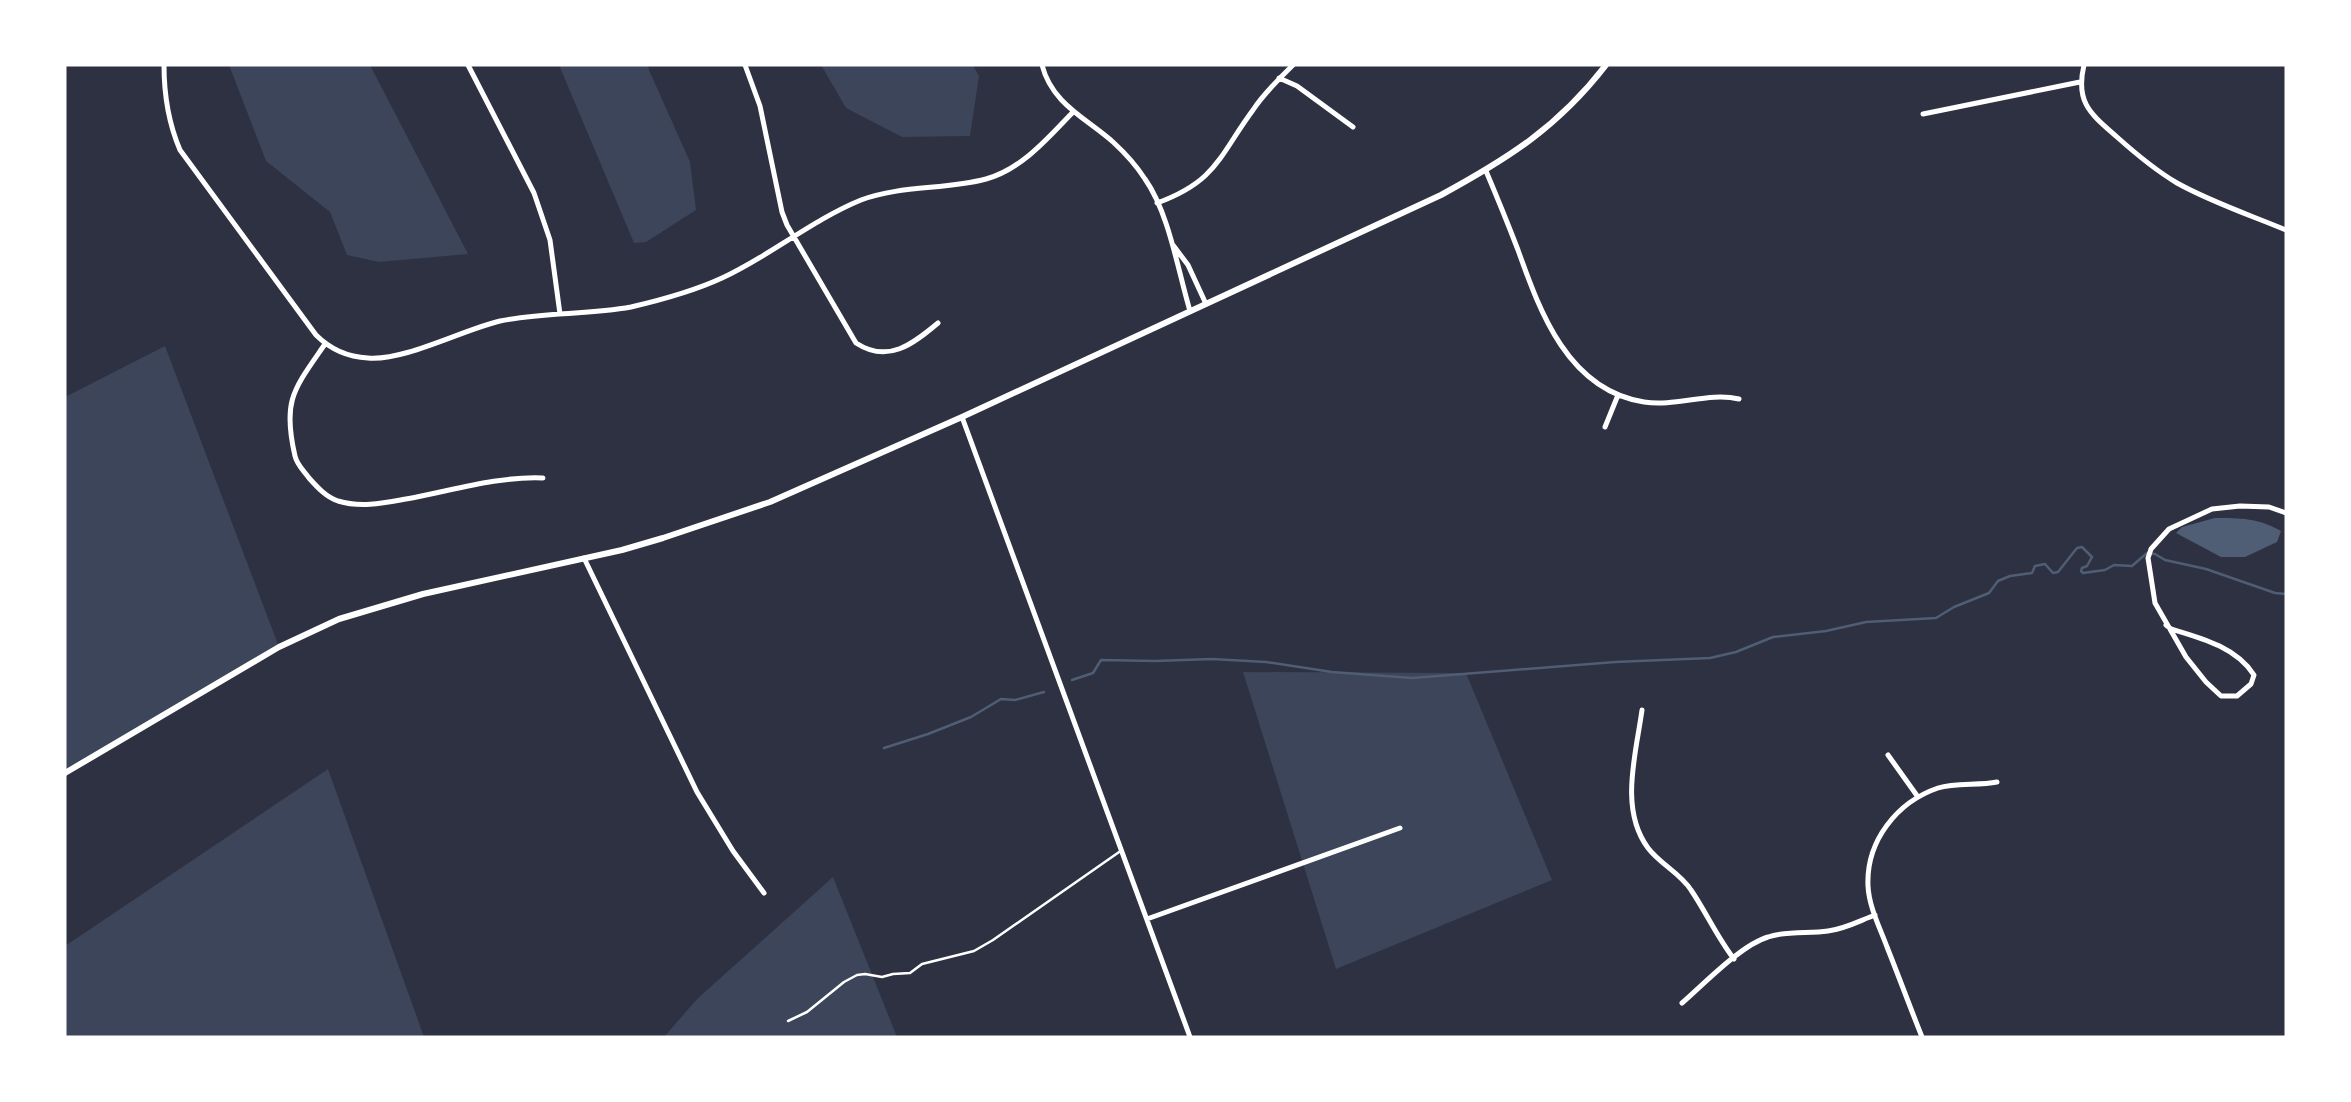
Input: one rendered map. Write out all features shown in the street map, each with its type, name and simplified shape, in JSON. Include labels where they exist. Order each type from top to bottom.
[{"type":"street","points":[[164,65],[164,94],[171,129],[180,150],[316,335],[325,344],[347,355],[370,359],[388,357],[500,321],[630,307],[722,278],[858,201],[901,190],[987,179],[1027,157],[1073,113]]},
{"type":"street","points":[[468,65],[534,193],[550,240],[560,314]]},
{"type":"street","points":[[745,65],[760,106],[782,212],[856,343],[875,352],[901,349],[938,323]]},
{"type":"street","points":[[1042,65],[1051,85],[1073,113],[1112,141],[1147,182],[1171,242],[1190,311]]},
{"type":"street","points":[[1157,203],[1178,195],[1200,181],[1215,167],[1253,109],[1293,65]]},
{"type":"street","points":[[65,773],[279,647],[338,619],[391,601],[663,538],[770,502],[1206,304],[1441,195],[1486,171],[1516,152],[1556,119],[1606,65]]},
{"type":"street","points":[[2084,65],[2080,82],[2083,99],[2093,116],[2154,168],[2201,195],[2286,230]]},
{"type":"street","points":[[1279,78],[1297,86],[1353,127]]},
{"type":"street","points":[[1923,114],[2080,82]]},
{"type":"street","points":[[1486,171],[1535,299],[1556,341],[1587,377],[1618,395],[1653,402],[1672,403],[1718,397],[1739,399]]},
{"type":"street","points":[[1171,242],[1188,265],[1206,304]]},
{"type":"street","points":[[325,344],[299,382],[290,404],[289,432],[296,462],[328,496],[339,501],[371,505],[517,477],[542,478]]},
{"type":"street","points":[[1605,427],[1618,395]]},
{"type":"street","points":[[962,416],[1191,1037]]},
{"type":"street","points":[[2166,625],[2234,654],[2248,665],[2254,675],[2251,684],[2236,696],[2221,696],[2206,682],[2186,657],[2166,625],[2155,603],[2148,558],[2151,549],[2169,529],[2212,509],[2269,507],[2286,513]]},
{"type":"street","points":[[584,558],[697,792],[733,852],[764,893]]},
{"type":"street","points":[[1642,710],[1632,782],[1635,822],[1640,835],[1656,857],[1690,889],[1734,959]]},
{"type":"street","points":[[1888,755],[1918,797]]},
{"type":"street","points":[[1922,1037],[1875,915],[1868,889],[1873,852],[1892,817],[1918,797],[1944,786],[1997,782]]},
{"type":"street","points":[[1147,919],[1400,828]]},
{"type":"street","points":[[1682,1003],[1751,944],[1765,937],[1791,932],[1840,929],[1875,915]]},
{"type":"lane","points":[[788,1021],[818,1004],[844,982],[857,975],[882,978],[910,973],[930,960],[974,951],[1122,850]]},
{"type":"shaded area","points":[[229,65],[370,65],[468,254],[379,262],[347,255],[330,212],[266,161]]},
{"type":"shaded area","points":[[559,65],[648,65],[690,162],[696,210],[646,242],[634,243]]},
{"type":"shaded area","points":[[821,65],[973,65],[979,76],[970,136],[902,137],[846,108]]},
{"type":"shaded area","points":[[165,346],[279,647],[65,773],[65,397]]},
{"type":"shaded area","points":[[2215,518],[2265,523],[2281,531],[2277,542],[2245,557],[2221,557],[2176,533],[2182,527]]},
{"type":"shaded area","points":[[1243,672],[1466,673],[1552,880],[1336,969]]},
{"type":"shaded area","points":[[328,769],[424,1037],[65,1037],[65,946]]},
{"type":"shaded area","points":[[833,877],[897,1037],[664,1037],[697,999]]},
{"type":"waterway","points":[[1072,680],[1093,673],[1101,660],[1212,659],[1266,662],[1332,672],[1412,678],[1615,662],[1710,658],[1736,652],[1773,637],[1826,631],[1866,622],[1936,618],[1954,607],[1989,593],[1998,581],[2010,576],[2032,573],[2035,566],[2045,564],[2053,573],[2058,572],[2077,548],[2082,547],[2092,557],[2087,566],[2082,568],[2083,573],[2105,570],[2114,565],[2132,566],[2147,553],[2206,569],[2275,593],[2286,594]]},
{"type":"waterway","points":[[884,748],[971,717],[1001,699],[1015,700],[1044,692]]}]
